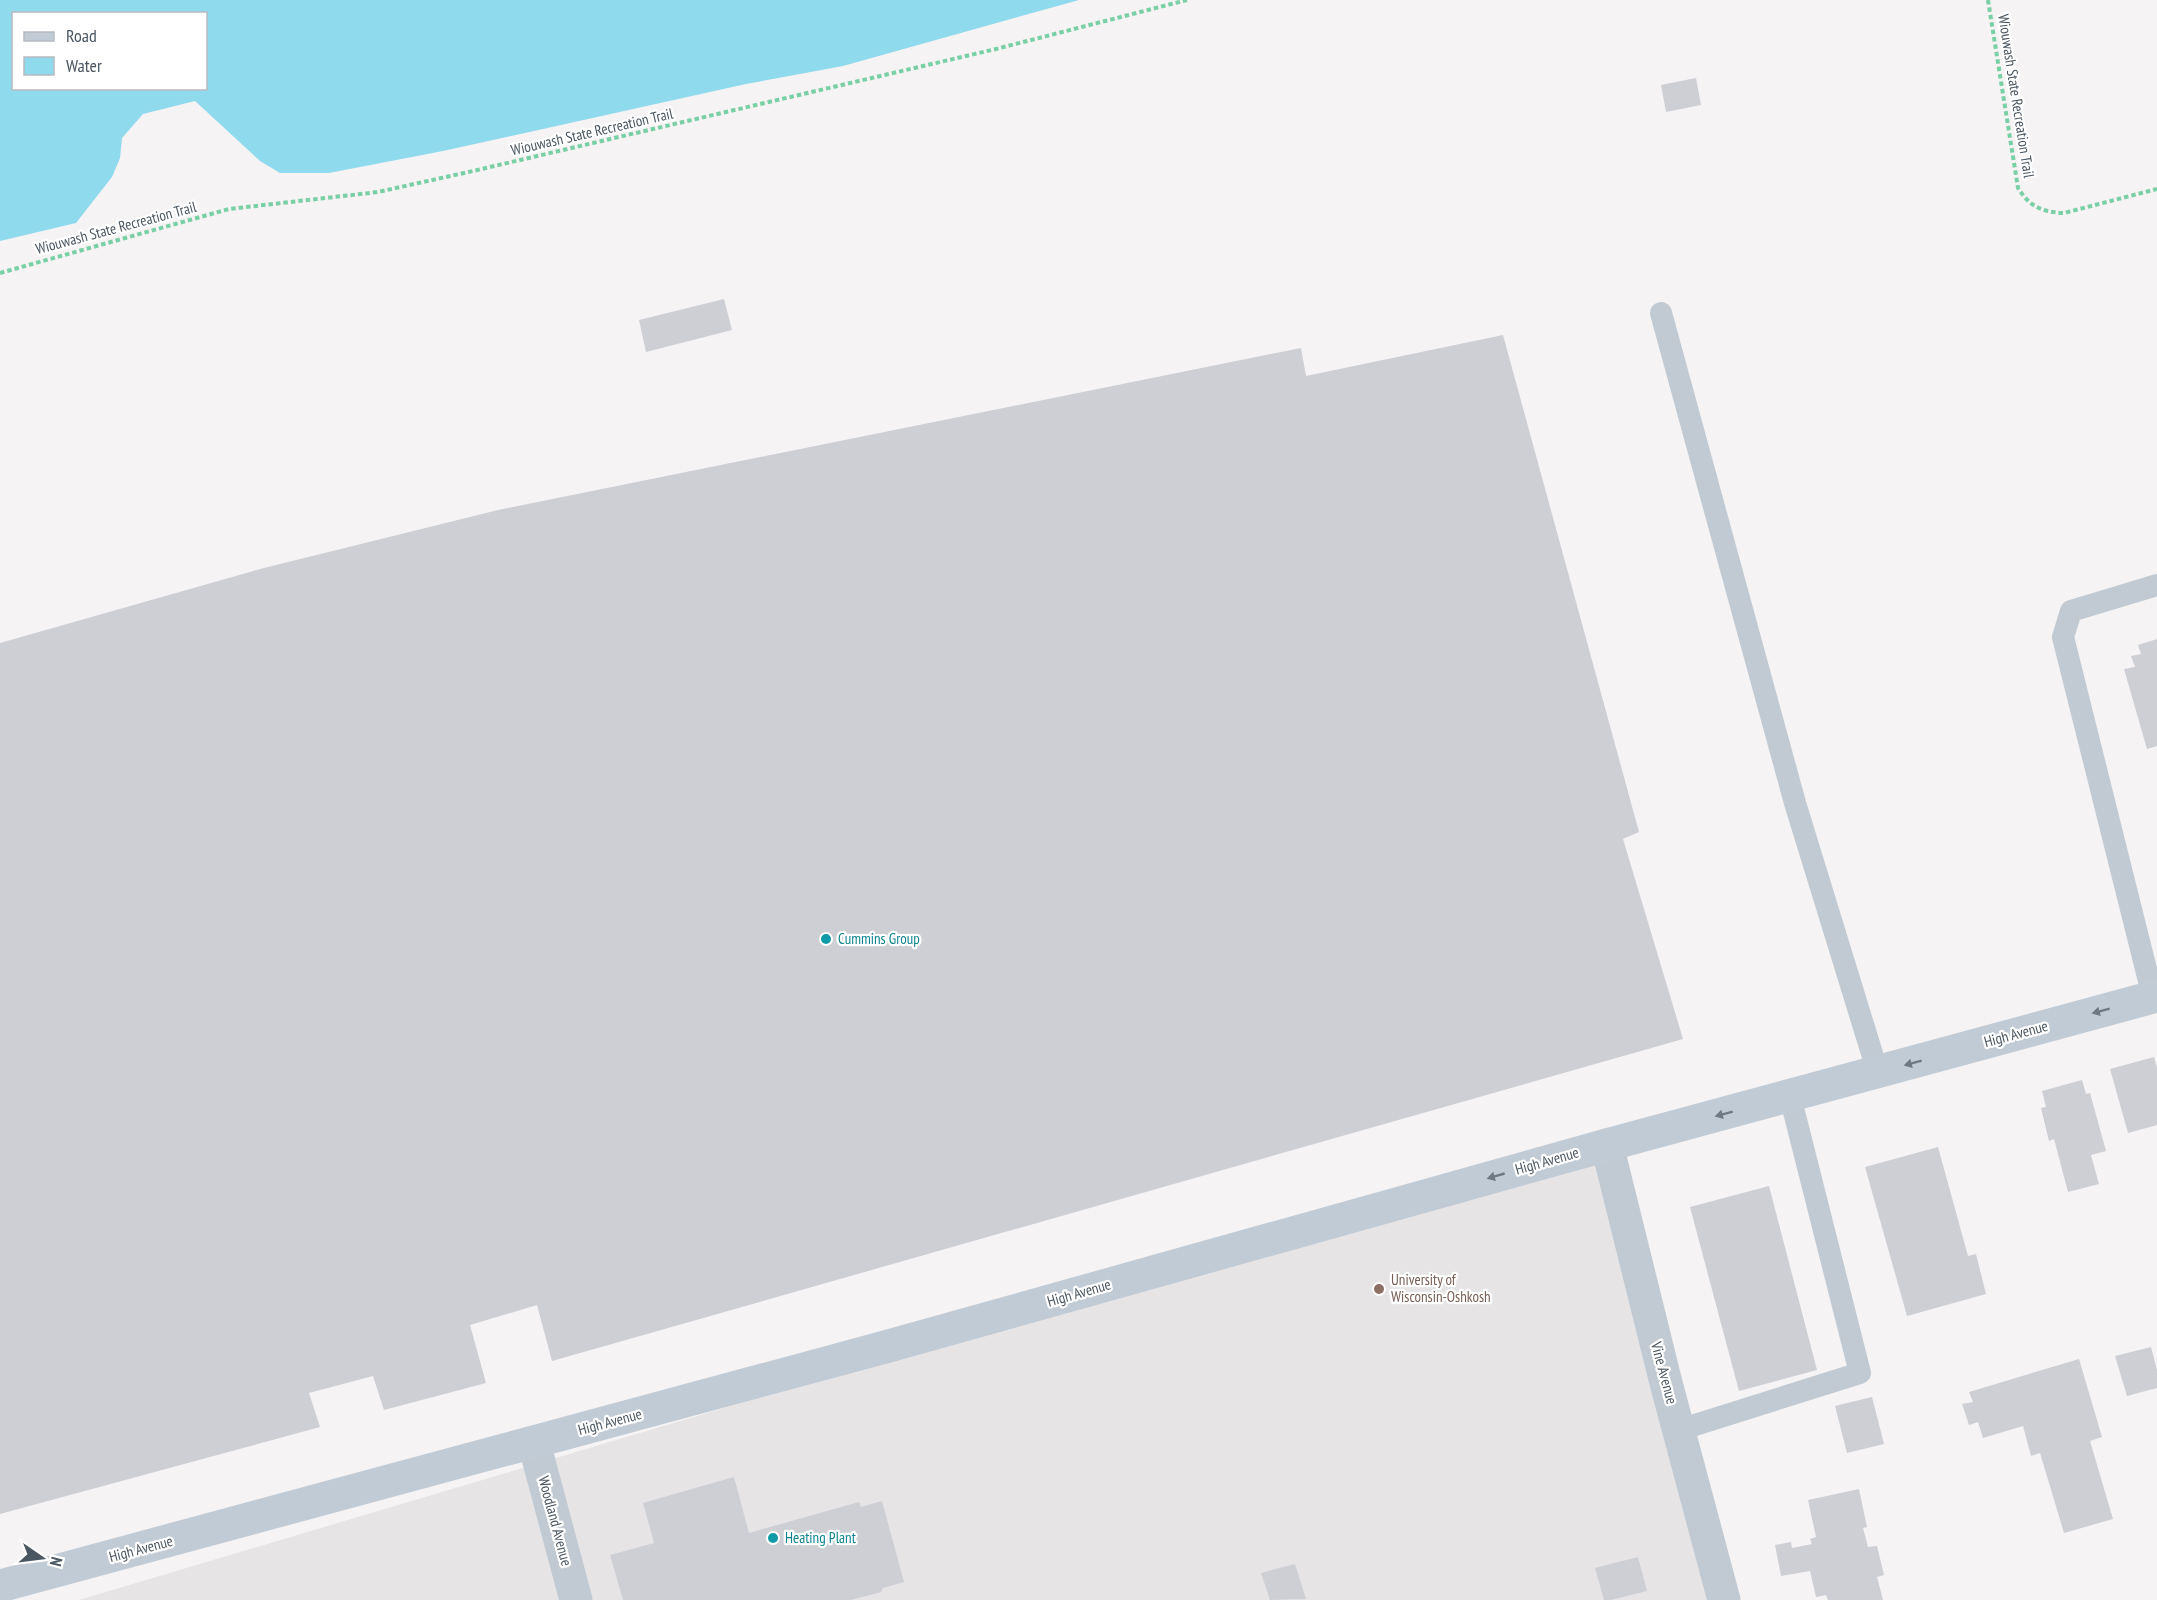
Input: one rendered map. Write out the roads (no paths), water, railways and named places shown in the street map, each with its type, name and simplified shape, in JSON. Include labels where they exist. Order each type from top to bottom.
[{"type":"main road","name":"High Avenue","points":[[0,1586],[885,1347],[1607,1144],[1878,1073],[2155,996]]},
{"type":"street","name":"Vine Avenue","points":[[1607,1144],[1724,1600]]},
{"type":"street","name":"Woodland Avenue","points":[[534,1443],[576,1600]]},
{"type":"lane","points":[[1661,313],[1795,803],[1878,1073]]},
{"type":"lane","points":[[2155,996],[2063,637],[2071,610],[2157,585]]},
{"type":"lane","points":[[1679,1430],[1860,1373],[1790,1096]]},
{"type":"water","points":[[0,0],[1079,0],[843,66],[746,84],[443,151],[329,173],[280,173],[260,161],[195,101],[143,114],[122,138],[120,158],[112,177],[76,223],[0,241]]},
{"type":"place","name":"Cummins Group","points":[[826,939]]},
{"type":"place","name":"University of Wisconsin-Oshkosh","points":[[1379,1289]]},
{"type":"place","name":"Heating Plant","points":[[773,1538]]}]
